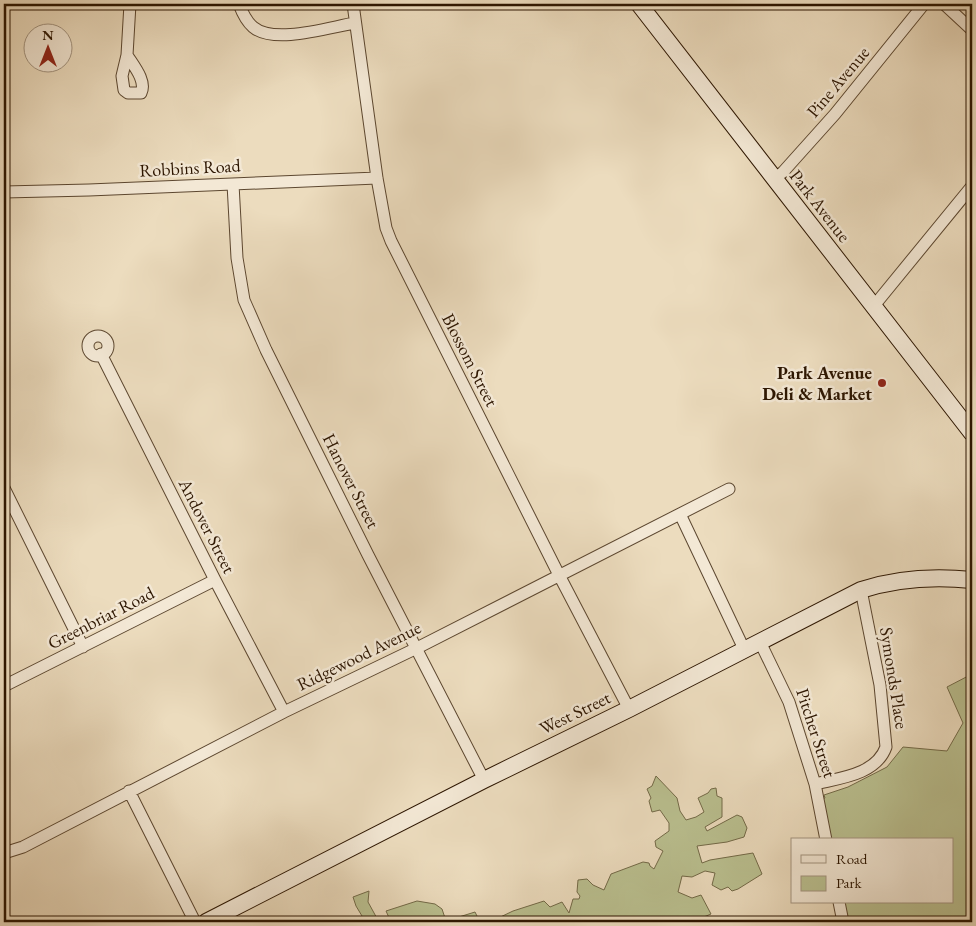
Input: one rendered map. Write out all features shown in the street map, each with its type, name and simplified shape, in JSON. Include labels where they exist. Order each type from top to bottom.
[{"type":"street","points":[[127,54],[130,4]]},
{"type":"street","points":[[239,4],[246,19],[252,26],[270,34],[293,34],[356,23]]},
{"type":"street","name":"Blossom Street","points":[[353,4],[377,178],[386,228],[391,241],[559,575],[629,709]]},
{"type":"street","name":"Park Avenue","points":[[639,4],[972,432]]},
{"type":"street","name":"Pine Avenue","points":[[774,179],[783,172],[835,114],[924,4]]},
{"type":"street","points":[[944,4],[972,30]]},
{"type":"street","name":"Robbins Road","points":[[4,192],[377,178]]},
{"type":"street","name":"Hanover Street","points":[[233,184],[237,258],[244,300],[266,350],[484,780]]},
{"type":"street","points":[[874,307],[972,186]]},
{"type":"street","name":"Andover Street","points":[[102,354],[215,580],[284,712]]},
{"type":"street","points":[[4,488],[83,647]]},
{"type":"street","name":"Ridgewood Avenue","points":[[4,853],[23,847],[284,712],[417,648],[729,489]]},
{"type":"street","points":[[680,514],[744,649]]},
{"type":"street","name":"West Street","points":[[206,922],[861,590],[884,582],[907,579],[972,580]]},
{"type":"street","name":"Greenbriar Road","points":[[4,686],[215,580]]},
{"type":"street","name":"Symonds Place","points":[[814,784],[861,771],[874,764],[883,755],[886,747],[880,685],[861,590]]},
{"type":"street","name":"Pitcher Street","points":[[760,642],[789,702],[814,784],[826,838]]},
{"type":"street","points":[[129,792],[195,922]]},
{"type":"street","points":[[839,904],[843,922]]},
{"type":"green space","points":[[972,674],[972,922],[847,922],[842,904],[954,904],[954,838],[830,838],[821,800],[825,798],[824,795],[848,787],[887,767],[903,747],[947,751],[963,723],[947,687]]},
{"type":"green space","points":[[656,776],[677,798],[680,811],[686,820],[704,812],[698,798],[708,793],[711,789],[716,788],[717,796],[722,798],[722,817],[705,827],[707,831],[737,815],[742,817],[747,828],[744,837],[727,842],[697,846],[702,863],[753,853],[762,874],[732,891],[728,887],[721,890],[712,885],[715,873],[705,871],[692,877],[682,876],[678,892],[692,898],[701,895],[711,914],[699,919],[700,922],[490,922],[513,911],[544,901],[550,907],[562,902],[569,913],[573,899],[579,899],[580,896],[577,892],[578,880],[587,879],[593,885],[604,890],[611,874],[643,862],[649,863],[654,869],[663,851],[656,847],[655,841],[669,831],[669,823],[660,810],[652,812],[649,801],[651,798],[647,789],[652,786]]},
{"type":"green space","points":[[369,891],[368,902],[379,922],[360,922],[362,916],[353,897]]},
{"type":"green space","points":[[417,901],[435,904],[442,909],[446,921],[475,912],[480,922],[391,922],[386,911]]},
{"type":"place","name":"Park Avenue Deli & Market","points":[[882,383]]}]
